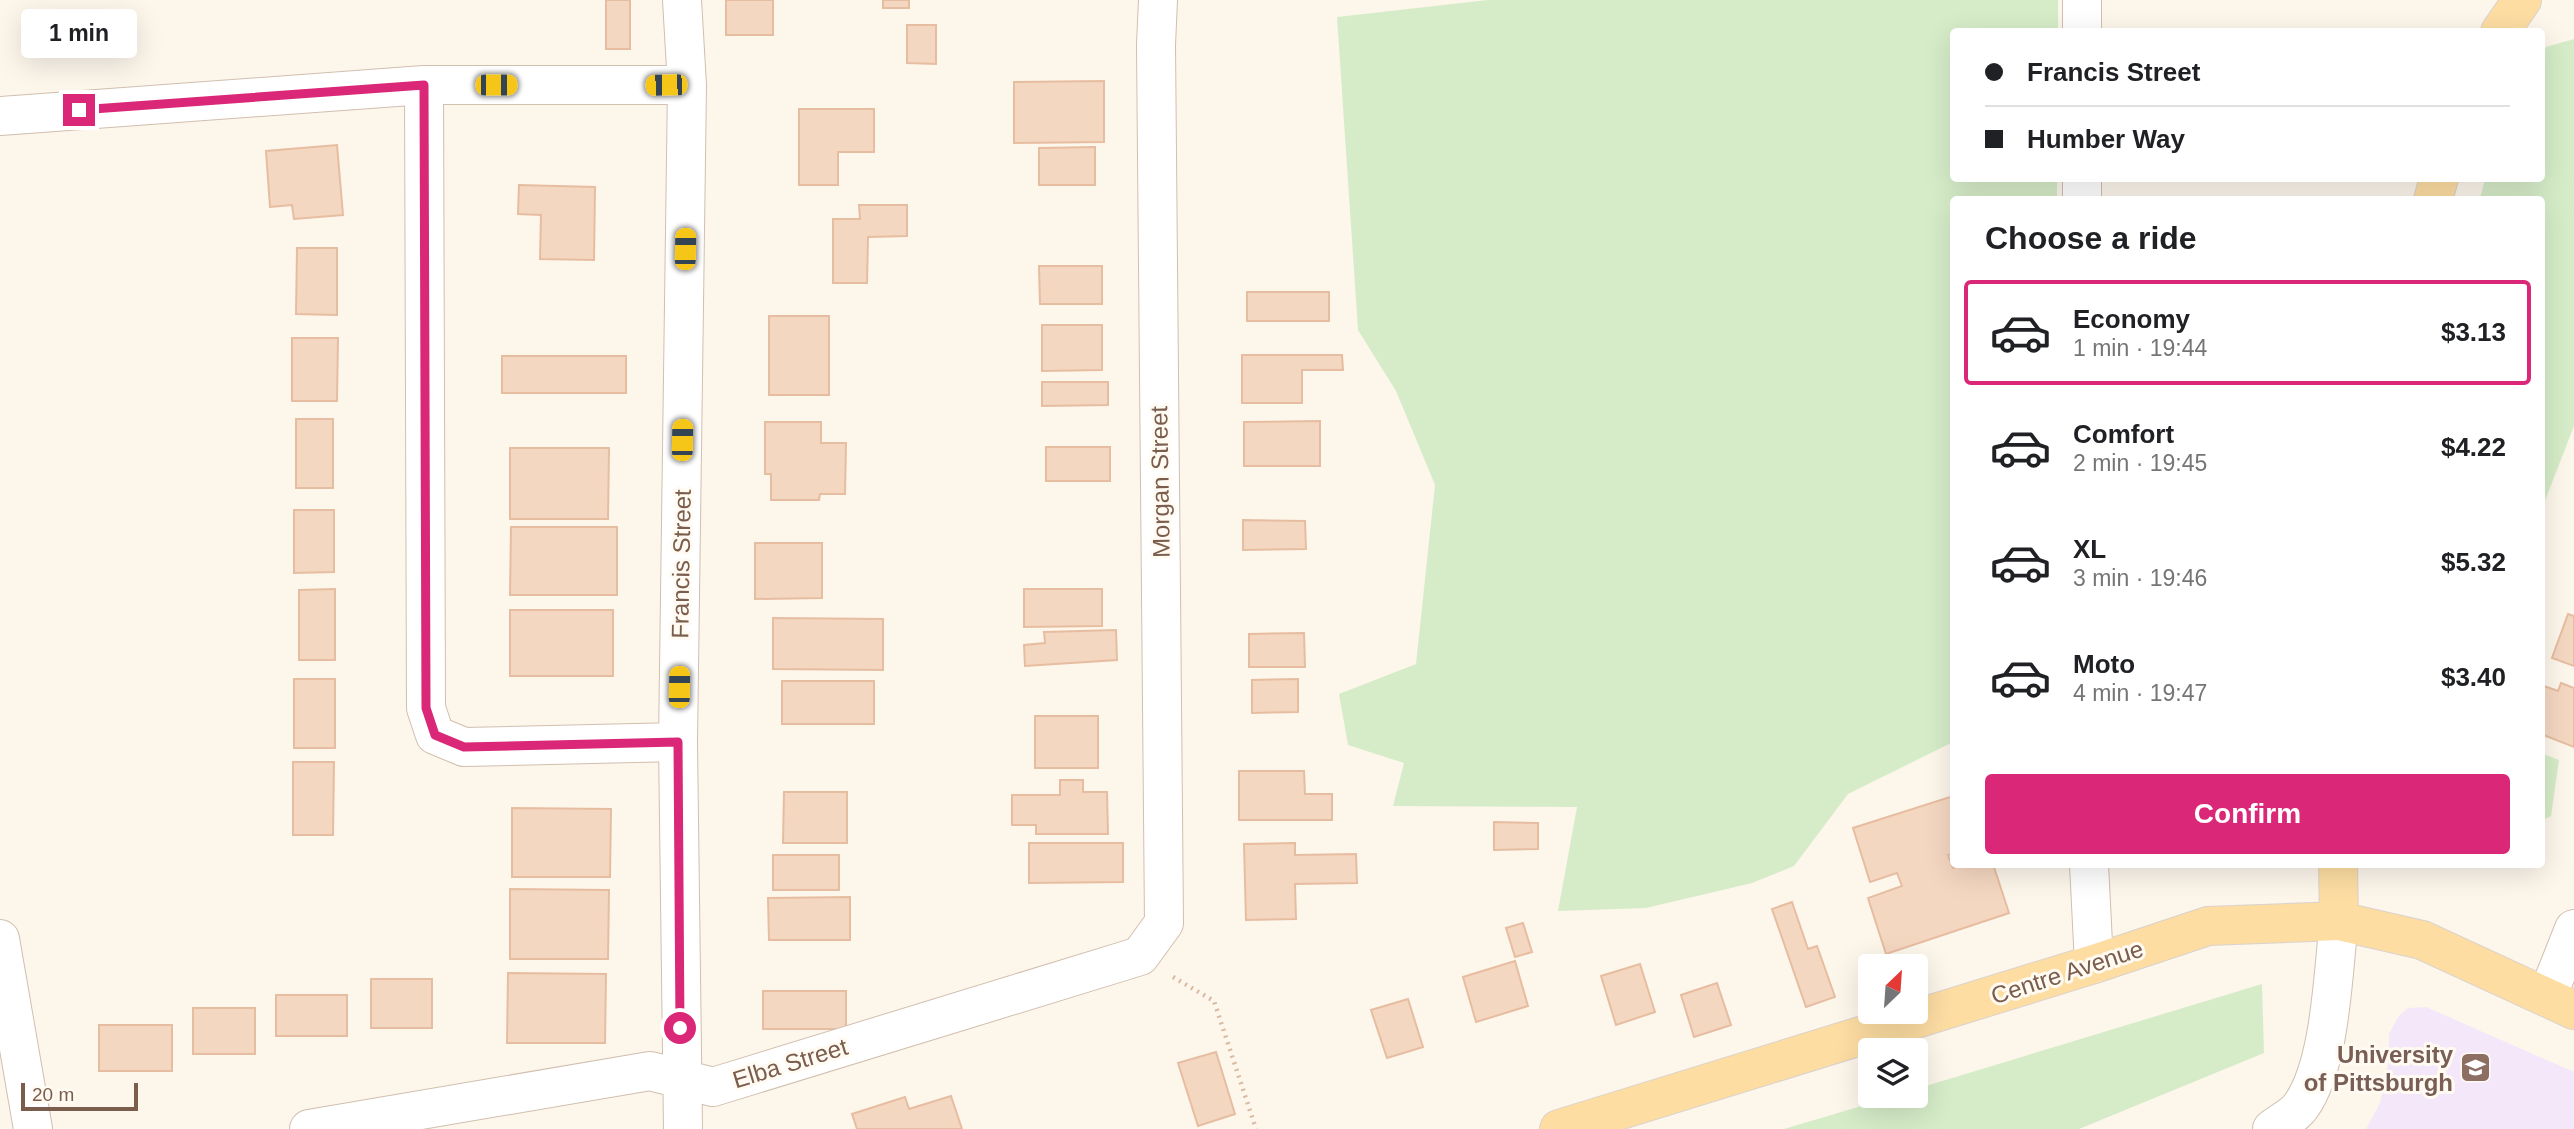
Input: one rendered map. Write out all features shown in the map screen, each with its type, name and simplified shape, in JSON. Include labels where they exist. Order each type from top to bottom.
[{"type":"main road","points":[[2503,28],[2522,0]]},
{"type":"main road","points":[[2338,868],[2339,921]]},
{"type":"main road","name":"Centre Avenue","points":[[1559,1129],[2094,964],[2208,926],[2339,921],[2422,940],[2560,1004]]},
{"type":"street","name":"Francis Street","points":[[682,0],[687,85],[678,742],[683,1129]]},
{"type":"street","name":"Morgan Street","points":[[1140,956],[1164,923],[1156,45],[1158,0]]},
{"type":"street","points":[[2082,0],[2082,28]]},
{"type":"street","points":[[424,85],[426,708],[435,735],[464,747],[678,742]]},
{"type":"street","points":[[0,116],[424,85],[687,85]]},
{"type":"street","points":[[2090,868],[2094,964]]},
{"type":"street","points":[[2272,1129],[2301,1107],[2314,1080],[2326,1037],[2339,921]]},
{"type":"street","points":[[2560,1004],[2574,929]]},
{"type":"street","points":[[0,939],[33,1129]]},
{"type":"street","name":"Elba Street","points":[[309,1129],[650,1071],[713,1087],[1140,956]]},
{"type":"path","points":[[1140,956],[1214,1001],[1256,1129]]},
{"type":"shaded area","name":"University of Pittsburgh","points":[[2426,1007],[2574,1072],[2574,1129],[2366,1129],[2380,1103],[2388,1065],[2389,1034],[2398,1017],[2408,1008]]},
{"type":"green space","points":[[1488,0],[2058,0],[2058,28],[1950,28],[1950,182],[2057,182],[2057,196],[1950,196],[1950,743],[1848,794],[1794,866],[1752,883],[1646,908],[1558,911],[1577,807],[1393,806],[1404,763],[1348,745],[1339,694],[1416,664],[1435,485],[1396,391],[1358,330],[1337,17]]},
{"type":"green space","points":[[2574,39],[2574,426],[2545,501],[2545,196],[2481,196],[2484,182],[2545,182],[2546,47]]},
{"type":"green space","points":[[2545,755],[2559,760],[2551,816],[2545,819]]},
{"type":"green space","points":[[2262,984],[2264,1053],[2079,1129],[1784,1129],[1858,1107],[1928,1108],[1928,1085]]},
{"type":"building","points":[[606,0],[630,0],[630,49],[606,49]]},
{"type":"building","points":[[726,0],[773,0],[773,35],[726,35]]},
{"type":"building","points":[[883,0],[909,0],[909,8],[883,8]]},
{"type":"building","points":[[907,25],[936,25],[936,64],[907,63]]},
{"type":"building","points":[[1104,81],[1104,142],[1014,143],[1014,82]]},
{"type":"building","points":[[799,109],[874,109],[874,152],[838,152],[838,185],[799,185]]},
{"type":"building","points":[[337,145],[343,215],[294,219],[292,205],[270,207],[266,151]]},
{"type":"building","points":[[1095,147],[1095,185],[1039,185],[1039,148]]},
{"type":"building","points":[[519,185],[595,187],[594,260],[540,259],[541,215],[518,214]]},
{"type":"building","points":[[859,205],[907,205],[907,236],[868,237],[867,283],[833,283],[833,219],[860,219]]},
{"type":"building","points":[[297,248],[337,248],[337,315],[296,314]]},
{"type":"building","points":[[1039,266],[1102,266],[1102,304],[1040,304]]},
{"type":"building","points":[[1247,292],[1329,292],[1329,321],[1247,321]]},
{"type":"building","points":[[769,316],[829,316],[829,395],[769,395]]},
{"type":"building","points":[[1042,325],[1102,325],[1102,370],[1042,371]]},
{"type":"building","points":[[292,338],[338,338],[337,401],[292,401]]},
{"type":"building","points":[[1242,355],[1342,355],[1343,370],[1302,370],[1302,403],[1242,403]]},
{"type":"building","points":[[502,356],[626,356],[626,393],[502,393]]},
{"type":"building","points":[[1042,382],[1108,382],[1108,405],[1042,406]]},
{"type":"building","points":[[296,419],[333,419],[333,488],[296,488]]},
{"type":"building","points":[[1320,421],[1320,466],[1244,466],[1244,422]]},
{"type":"building","points":[[765,422],[821,422],[821,443],[846,443],[845,494],[820,494],[819,500],[771,500],[771,474],[765,474]]},
{"type":"building","points":[[1046,447],[1110,447],[1110,481],[1046,481]]},
{"type":"building","points":[[510,448],[609,448],[608,519],[510,519]]},
{"type":"building","points":[[294,510],[334,510],[334,572],[294,573]]},
{"type":"building","points":[[1243,520],[1305,521],[1306,549],[1243,550]]},
{"type":"building","points":[[511,527],[617,527],[617,595],[510,595]]},
{"type":"building","points":[[755,543],[822,543],[822,598],[755,599]]},
{"type":"building","points":[[335,589],[335,660],[299,660],[299,590]]},
{"type":"building","points":[[1024,589],[1102,589],[1102,626],[1024,627]]},
{"type":"building","points":[[510,610],[613,610],[613,676],[510,676]]},
{"type":"building","points":[[2568,614],[2574,616],[2574,666],[2552,658]]},
{"type":"building","points":[[773,618],[883,619],[883,670],[773,669]]},
{"type":"building","points":[[1116,630],[1117,660],[1025,666],[1024,645],[1045,643],[1044,632]]},
{"type":"building","points":[[1304,633],[1305,667],[1249,667],[1249,634]]},
{"type":"building","points":[[294,679],[335,679],[335,748],[294,748]]},
{"type":"building","points":[[1298,679],[1298,712],[1252,713],[1252,680]]},
{"type":"building","points":[[782,681],[874,681],[874,724],[782,724]]},
{"type":"building","points":[[2561,683],[2574,688],[2574,747],[2545,736],[2545,686],[2558,691]]},
{"type":"building","points":[[1035,716],[1098,716],[1098,768],[1035,768]]},
{"type":"building","points":[[293,762],[334,762],[333,835],[293,835]]},
{"type":"building","points":[[1239,771],[1304,771],[1305,794],[1332,794],[1332,820],[1239,820]]},
{"type":"building","points":[[1060,780],[1083,780],[1083,792],[1107,792],[1108,834],[1036,834],[1036,825],[1012,825],[1012,795],[1060,795]]},
{"type":"building","points":[[784,792],[847,792],[847,843],[783,843]]},
{"type":"building","points":[[1950,797],[1950,868],[1994,868],[2009,913],[1886,954],[1868,898],[1902,886],[1897,873],[1870,882],[1853,828]]},
{"type":"building","points":[[512,808],[611,809],[610,877],[512,877]]},
{"type":"building","points":[[1494,822],[1538,823],[1538,849],[1494,850]]},
{"type":"building","points":[[1029,843],[1123,843],[1123,882],[1029,883]]},
{"type":"building","points":[[1295,843],[1295,855],[1356,854],[1357,883],[1295,884],[1296,919],[1246,920],[1244,844]]},
{"type":"building","points":[[773,855],[839,855],[839,890],[773,890]]},
{"type":"building","points":[[510,889],[609,890],[608,959],[510,959]]},
{"type":"building","points":[[850,897],[850,940],[769,940],[768,898]]},
{"type":"building","points":[[1792,902],[1808,949],[1817,946],[1835,997],[1806,1007],[1772,909]]},
{"type":"building","points":[[1523,923],[1532,952],[1515,957],[1506,928]]},
{"type":"building","points":[[1515,961],[1528,1006],[1476,1022],[1463,977]]},
{"type":"building","points":[[1640,964],[1655,1012],[1616,1025],[1601,976]]},
{"type":"building","points":[[508,973],[606,974],[605,1043],[507,1043]]},
{"type":"building","points":[[371,979],[432,979],[432,1028],[371,1028]]},
{"type":"building","points":[[1717,983],[1731,1025],[1694,1037],[1681,995]]},
{"type":"building","points":[[763,991],[846,991],[846,1029],[763,1029]]},
{"type":"building","points":[[276,995],[347,995],[347,1036],[276,1036]]},
{"type":"building","points":[[1408,999],[1423,1047],[1387,1058],[1371,1010]]},
{"type":"building","points":[[193,1008],[255,1008],[255,1054],[193,1054]]},
{"type":"building","points":[[99,1025],[172,1025],[172,1071],[99,1071]]},
{"type":"building","points":[[1216,1052],[1235,1114],[1198,1126],[1178,1063]]},
{"type":"building","points":[[951,1096],[962,1129],[857,1129],[852,1114],[905,1097],[909,1109]]},
{"type":"place","name":"University of Pittsburgh","points":[[2476,1068]]},
{"type":"route","points":[[79,110],[424,85],[426,708],[435,735],[464,747],[678,742],[680,1028]]}]
